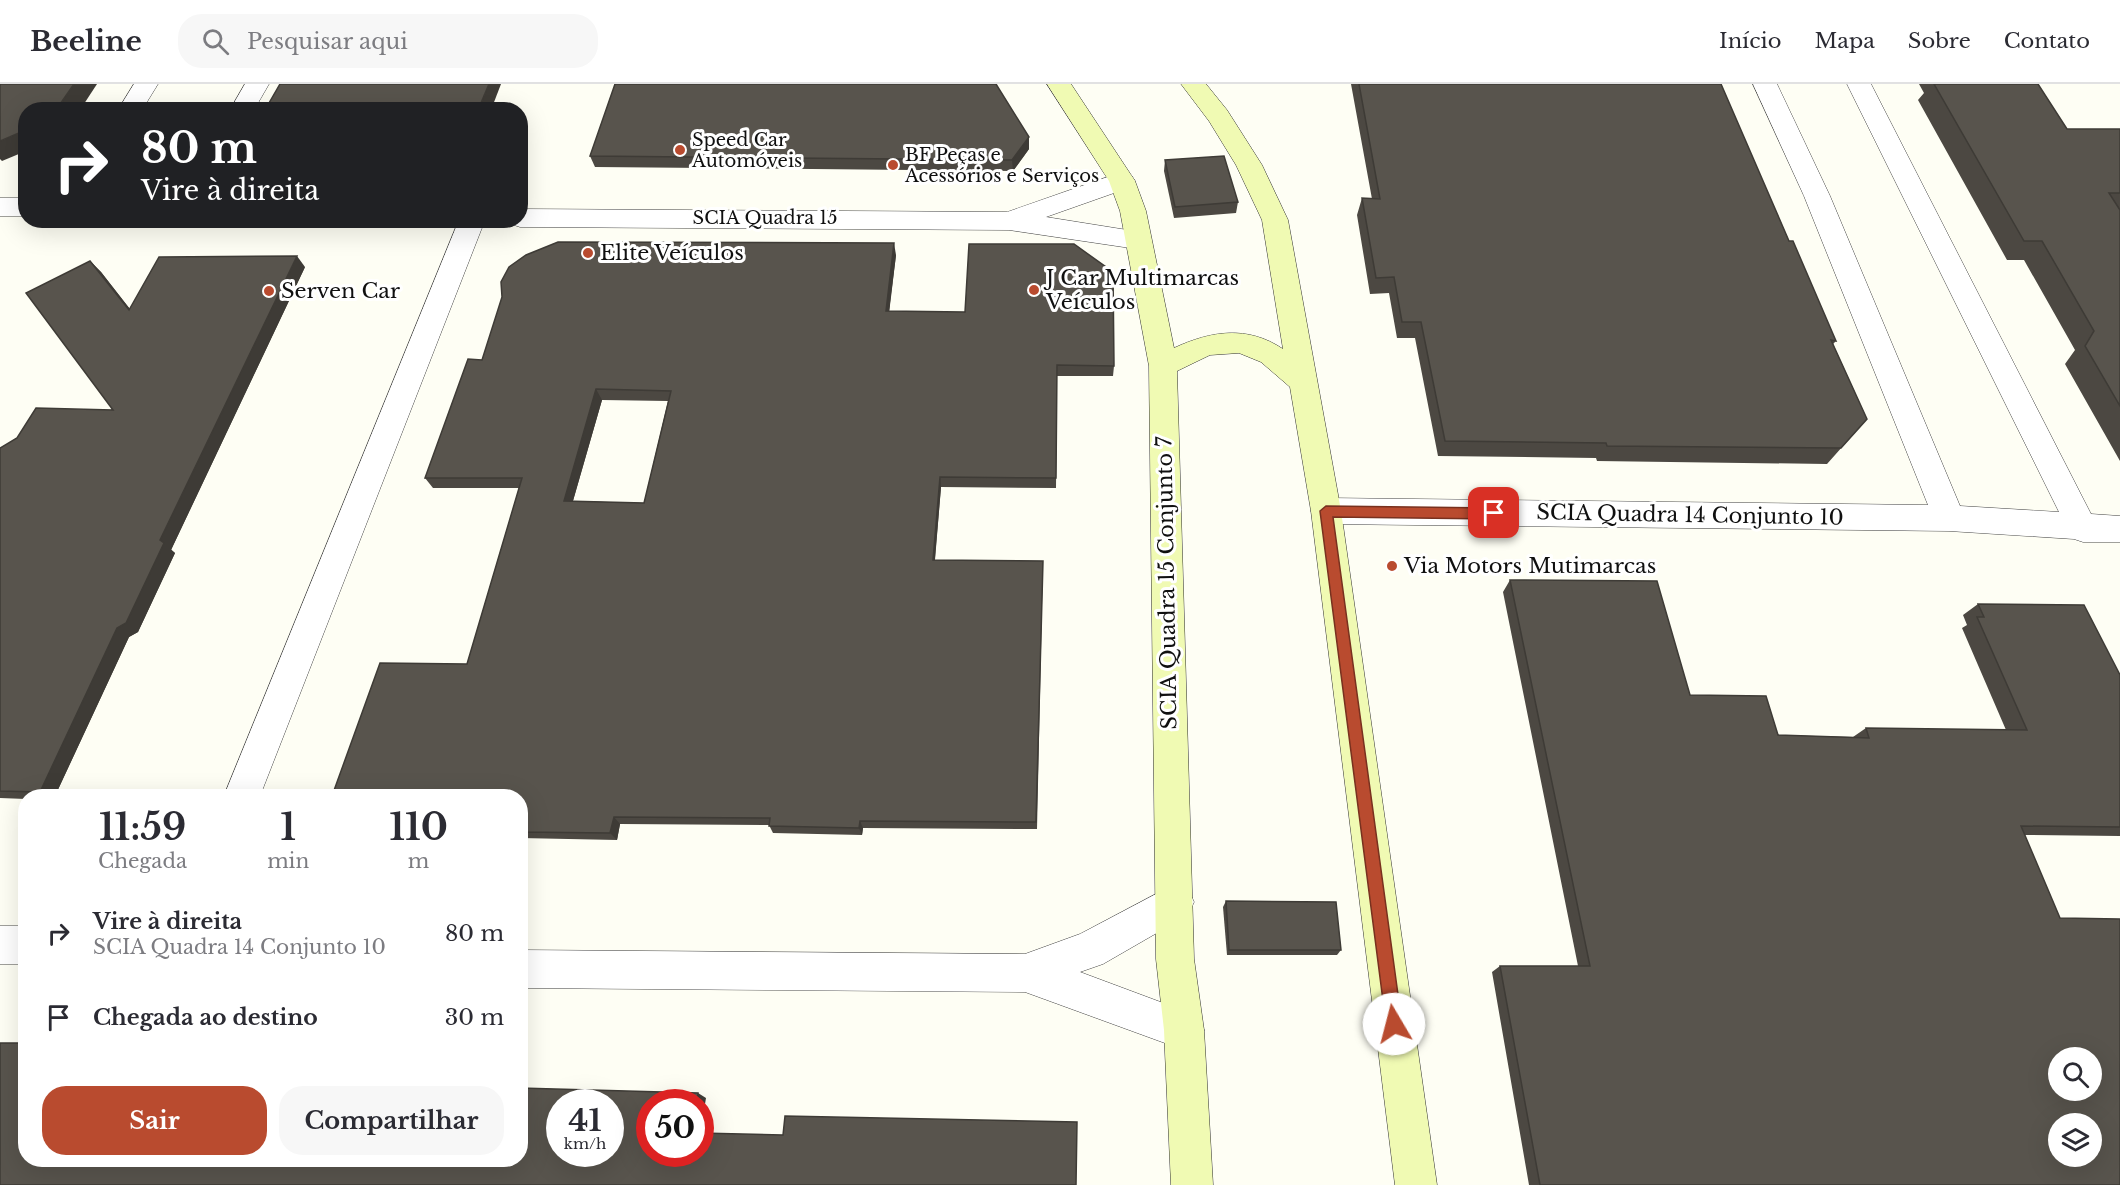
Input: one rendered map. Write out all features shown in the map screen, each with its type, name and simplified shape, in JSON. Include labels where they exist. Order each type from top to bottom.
[{"type":"main road","name":"SCIA Quadra 15 Conjunto 7","points":[[1059,84],[1122,181],[1135,225],[1162,366],[1175,959],[1184,1030],[1192,1185]]},
{"type":"main road","points":[[1193,84],[1250,165],[1275,220],[1306,385],[1326,511],[1416,1185]]},
{"type":"main road","points":[[1162,366],[1189,350],[1211,344],[1242,341],[1267,350],[1284,362],[1306,385]]},
{"type":"street","points":[[135,102],[146,84]]},
{"type":"street","points":[[247,102],[257,84]]},
{"type":"street","points":[[1766,84],[1817,196],[1949,518]]},
{"type":"street","points":[[1859,84],[2083,529]]},
{"type":"street","name":"SCIA Quadra 15","points":[[1009,221],[1122,181]]},
{"type":"street","points":[[0,207],[18,207]]},
{"type":"street","name":"SCIA Quadra 15","points":[[528,218],[1009,221],[1135,225]]},
{"type":"street","points":[[245,789],[469,228]]},
{"type":"street","name":"SCIA Quadra 14 Conjunto 10","points":[[1326,511],[1949,518],[2083,529],[2120,529]]},
{"type":"street","points":[[1025,973],[1089,950],[1175,902]]},
{"type":"street","points":[[0,945],[18,945]]},
{"type":"street","points":[[528,969],[1025,973],[1126,1007],[1184,1030]]},
{"type":"building","points":[[0,84],[74,84],[62,102],[18,102],[18,133],[0,141]]},
{"type":"building","points":[[280,84],[489,84],[481,102],[270,102]]},
{"type":"building","points":[[615,84],[996,84],[1029,137],[1012,160],[590,156]]},
{"type":"building","points":[[1359,84],[1721,84],[1789,241],[1793,241],[1836,341],[1831,340],[1867,419],[1841,448],[1607,446],[1606,443],[1445,441],[1421,322],[1402,322],[1394,277],[1376,278],[1362,198],[1380,199]]},
{"type":"building","points":[[1934,84],[2038,84],[2067,129],[2120,129],[2120,193],[2109,193],[2120,210],[2120,406],[2085,346],[2094,331],[2042,241],[2024,241]]},
{"type":"building","points":[[1224,156],[1238,202],[1175,207],[1165,160]]},
{"type":"building","points":[[558,242],[894,243],[886,311],[965,312],[969,244],[1074,244],[1113,272],[1114,366],[1057,365],[1056,478],[940,477],[933,560],[1043,561],[1036,822],[860,821],[859,828],[769,826],[770,818],[614,817],[610,833],[528,832],[528,789],[335,789],[380,663],[467,664],[522,478],[425,478],[468,359],[482,360],[502,297],[501,282],[509,267],[526,255]],"holes":[[[596,389],[671,391],[644,503],[564,501]]]},
{"type":"building","points":[[297,256],[160,540],[164,543],[126,623],[117,628],[41,789],[0,791],[0,448],[17,438],[36,408],[113,410],[26,293],[90,261],[129,310],[159,257]]},
{"type":"building","points":[[1510,580],[1657,581],[1690,695],[1766,696],[1778,735],[1869,738],[1866,728],[2027,730],[1977,617],[1984,617],[1978,604],[2084,605],[2120,675],[2120,827],[2021,826],[2060,918],[2120,919],[2120,1185],[1540,1185],[1500,966],[1590,966]]},
{"type":"building","points":[[1226,901],[1336,902],[1341,950],[1229,950]]},
{"type":"building","points":[[0,1043],[18,1043],[18,1167],[528,1167],[528,1088],[556,1089],[546,1089],[546,1167],[624,1167],[624,1091],[636,1091],[636,1167],[714,1167],[714,1133],[783,1135],[785,1116],[1077,1122],[1076,1185],[0,1185]]},
{"type":"place","name":"Speed Car Automóveis","points":[[680,150]]},
{"type":"place","name":"BF Peças e Acessórios e Serviços","points":[[893,165]]},
{"type":"place","name":"Elite Veículos","points":[[588,253]]},
{"type":"place","name":"J Car Multimarcas Veículos","points":[[1034,290]]},
{"type":"place","name":"Serven Car","points":[[269,291]]},
{"type":"place","name":"Via Motors Mutimarcas","points":[[1392,566]]},
{"type":"route","points":[[1394,1024],[1326,511],[1494,513]]}]
